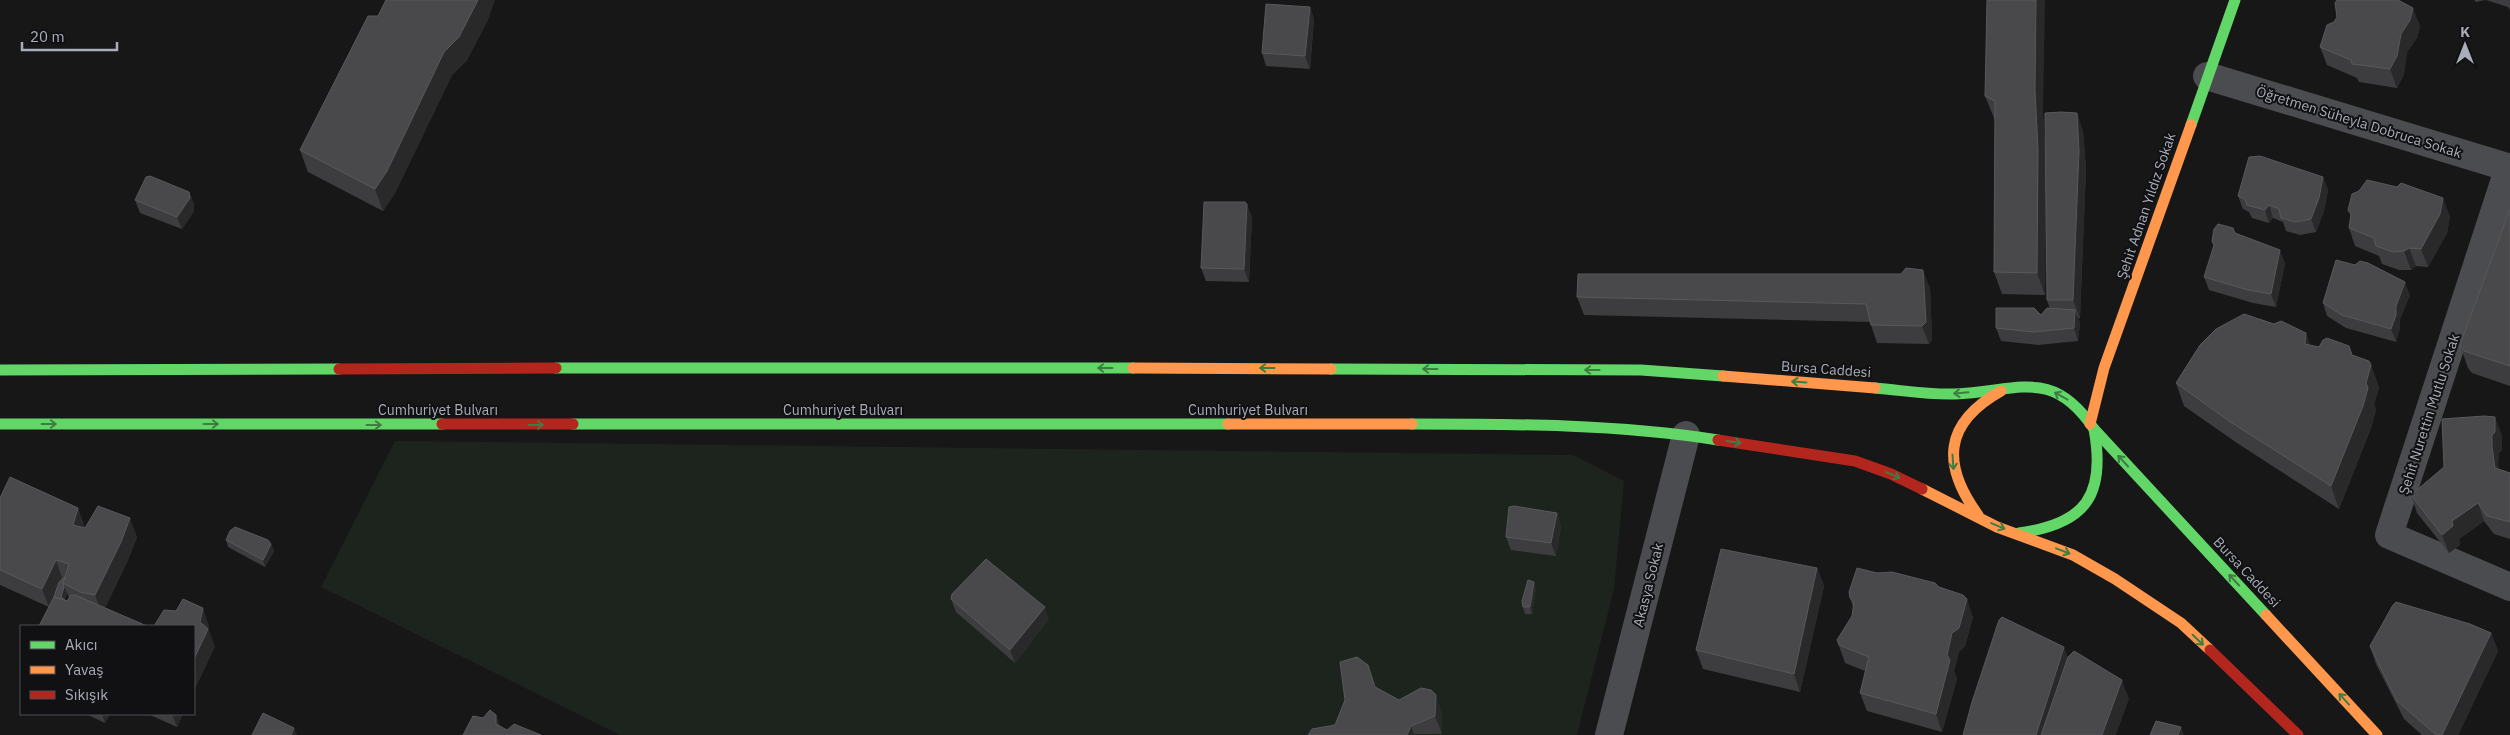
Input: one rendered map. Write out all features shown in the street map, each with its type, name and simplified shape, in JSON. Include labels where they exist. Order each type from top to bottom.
[{"type":"main road","name":"Şehit Adnan Yıldız Sokak","points":[[2092,427],[2104,368],[2234,0]]},
{"type":"main road","name":"Bursa Caddesi","points":[[0,370],[826,367],[1641,370],[1954,394],[2035,386],[2059,393],[2080,408],[2092,427],[2377,735]]},
{"type":"main road","name":"Bursa Caddesi","points":[[1979,516],[1964,500],[1955,478],[1952,456],[1957,433],[1969,413],[1986,398],[2009,388]]},
{"type":"main road","name":"Cumhuriyet Bulvarı","points":[[0,424],[1516,424],[1686,435]]},
{"type":"main road","name":"Bursa Caddesi","points":[[2018,533],[2039,532],[2060,525],[2079,512],[2092,494],[2099,473],[2100,451],[2092,427]]},
{"type":"main road","name":"Bursa Caddesi","points":[[1686,435],[1855,461],[1891,474],[1979,516],[1997,527],[2074,554],[2180,623],[2298,735]]},
{"type":"street","name":"Öğretmen Süheyla Dobruca Sokak","points":[[2207,76],[2510,167]]},
{"type":"street","name":"Şehit Nurettin Mutlu Sokak","points":[[2510,167],[2389,535],[2510,587]]},
{"type":"street","name":"Akasya Sokak","points":[[1609,735],[1686,435]]},
{"type":"shaded area","points":[[395,441],[1573,455],[1624,481],[1614,589],[1577,735],[620,735],[321,587]]},
{"type":"building","points":[[386,0],[478,0],[459,37],[444,52],[387,171],[375,189],[300,150],[368,16],[378,16]]},
{"type":"building","points":[[1987,0],[2036,0],[2037,273],[1994,272],[1995,101],[1985,96]]},
{"type":"building","points":[[2337,0],[2398,0],[2413,8],[2410,20],[2401,34],[2397,56],[2390,69],[2352,64],[2351,60],[2320,47],[2327,25],[2334,22],[2337,17],[2335,3]]},
{"type":"building","points":[[1266,4],[1310,7],[1305,56],[1262,53]]},
{"type":"building","points":[[2045,113],[2077,113],[2079,151],[2073,300],[2047,300]]},
{"type":"building","points":[[2260,156],[2323,177],[2319,198],[2311,219],[2295,222],[2281,218],[2279,209],[2269,205],[2265,210],[2247,205],[2245,199],[2238,196],[2249,157]]},
{"type":"building","points":[[150,176],[189,192],[190,198],[177,217],[135,200],[146,177]]},
{"type":"building","points":[[2367,180],[2397,187],[2401,183],[2443,198],[2440,214],[2421,249],[2409,248],[2404,251],[2393,252],[2376,246],[2374,238],[2349,228],[2351,214],[2348,210],[2352,194],[2359,191]]},
{"type":"building","points":[[1204,202],[1245,202],[1247,204],[1244,269],[1201,268]]},
{"type":"building","points":[[2510,209],[2510,366],[2464,351],[2460,345]]},
{"type":"building","points":[[2218,224],[2233,228],[2235,233],[2280,250],[2271,294],[2248,290],[2204,277],[2214,245],[2212,241],[2214,229]]},
{"type":"building","points":[[2336,260],[2355,265],[2360,261],[2368,263],[2405,282],[2396,306],[2396,315],[2391,329],[2342,315],[2323,303]]},
{"type":"building","points":[[1906,268],[1923,270],[1926,322],[1922,326],[1871,325],[1866,304],[1577,297],[1578,274],[1901,274]]},
{"type":"building","points":[[1996,308],[2034,308],[2041,315],[2047,308],[2075,310],[2074,328],[2033,332],[1996,328]]},
{"type":"building","points":[[2244,314],[2274,324],[2281,321],[2306,333],[2305,344],[2319,347],[2323,340],[2327,338],[2349,346],[2352,355],[2369,361],[2371,365],[2366,383],[2368,388],[2363,406],[2331,486],[2229,421],[2176,383],[2200,345],[2216,329]]},
{"type":"building","points":[[2495,417],[2492,447],[2495,468],[2510,473],[2510,522],[2487,516],[2478,503],[2452,521],[2453,526],[2442,535],[2411,495],[2444,467],[2442,419]]},
{"type":"building","points":[[10,477],[78,508],[73,525],[85,528],[98,506],[130,518],[121,542],[95,595],[80,592],[63,583],[69,564],[56,560],[42,589],[0,570],[0,498]]},
{"type":"building","points":[[1514,506],[1557,513],[1551,543],[1506,537],[1509,507]]},
{"type":"building","points":[[235,527],[268,540],[271,544],[263,560],[226,540],[230,531]]},
{"type":"building","points":[[1721,549],[1817,568],[1794,674],[1696,650]]},
{"type":"building","points":[[986,559],[1045,607],[1010,650],[951,599],[952,594]]},
{"type":"building","points":[[1857,568],[1877,573],[1892,572],[1935,583],[1939,587],[1963,595],[1967,599],[1959,628],[1952,633],[1947,655],[1950,660],[1936,714],[1860,693],[1869,657],[1839,645],[1837,640],[1852,616],[1854,602],[1850,598],[1849,592]]},
{"type":"building","points":[[65,577],[61,597],[66,601],[54,597],[59,582]]},
{"type":"building","points":[[1528,580],[1534,582],[1530,607],[1523,607],[1522,601]]},
{"type":"building","points":[[71,595],[75,595],[145,625],[40,625],[54,597],[67,601]]},
{"type":"building","points":[[183,599],[203,608],[200,622],[208,629],[195,657],[195,625],[155,625],[164,610],[176,611]]},
{"type":"building","points":[[2396,602],[2470,624],[2491,633],[2442,735],[2434,733],[2397,701],[2370,646]]},
{"type":"building","points":[[2002,617],[2064,647],[2036,735],[1963,735],[1999,620]]},
{"type":"building","points":[[2074,651],[2122,680],[2102,735],[2041,735],[2068,657]]},
{"type":"building","points":[[1357,657],[1368,665],[1375,687],[1399,700],[1421,688],[1431,690],[1436,695],[1435,716],[1411,726],[1407,735],[1308,735],[1312,729],[1335,725],[1345,700],[1340,662]]},
{"type":"building","points":[[490,710],[496,715],[496,724],[507,730],[514,724],[541,735],[463,735],[473,716],[483,718]]},
{"type":"building","points":[[263,713],[294,728],[291,735],[252,735]]},
{"type":"building","points":[[2156,721],[2181,727],[2178,735],[2150,735]]},
{"type":"traffic: fast","points":[[2191,125],[2235,0]]},
{"type":"traffic: fast","points":[[556,368],[1133,368]]},
{"type":"traffic: fast","points":[[0,370],[339,369]]},
{"type":"traffic: fast","points":[[1331,369],[1641,370],[1723,376]]},
{"type":"traffic: fast","points":[[1875,388],[1955,394],[2032,387],[2048,390],[2063,397],[2079,409],[2094,429],[2266,615]]},
{"type":"traffic: fast","points":[[0,424],[442,424]]},
{"type":"traffic: fast","points":[[573,424],[1228,424]]},
{"type":"traffic: fast","points":[[1412,424],[1566,426],[1642,431],[1718,440]]},
{"type":"traffic: fast","points":[[2019,533],[2042,529],[2061,522],[2075,514],[2086,502],[2093,489],[2097,472],[2094,429]]},
{"type":"traffic: slow","points":[[2090,424],[2104,368],[2191,125]]},
{"type":"traffic: slow","points":[[1133,368],[1331,369]]},
{"type":"traffic: slow","points":[[1723,376],[1875,388]]},
{"type":"traffic: slow","points":[[1978,515],[1958,479],[1954,462],[1954,446],[1959,431],[1968,417],[1982,403],[2001,391]]},
{"type":"traffic: slow","points":[[1228,424],[1412,424]]},
{"type":"traffic: slow","points":[[1922,489],[1997,527],[2073,555],[2115,579],[2181,623],[2210,650]]},
{"type":"traffic: slow","points":[[2266,615],[2377,735]]},
{"type":"traffic: jam","points":[[339,369],[556,368]]},
{"type":"traffic: jam","points":[[442,424],[573,424]]},
{"type":"traffic: jam","points":[[1718,440],[1855,461],[1891,474],[1922,489]]},
{"type":"traffic: jam","points":[[2210,650],[2298,735]]}]
